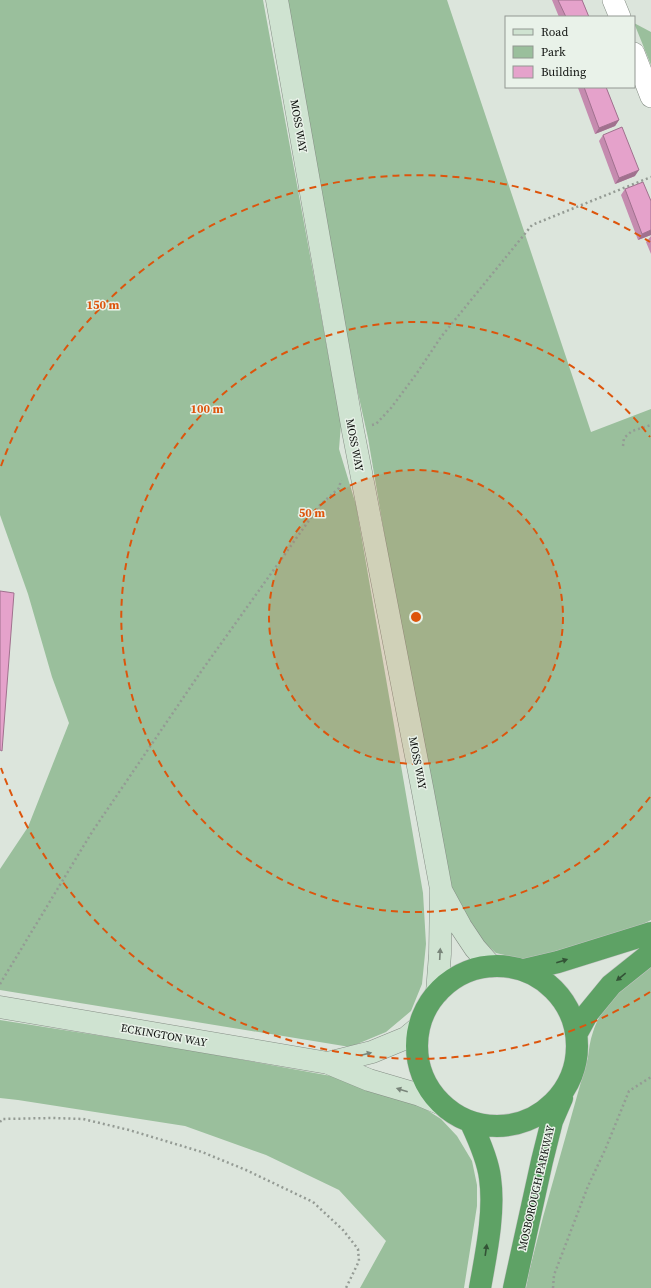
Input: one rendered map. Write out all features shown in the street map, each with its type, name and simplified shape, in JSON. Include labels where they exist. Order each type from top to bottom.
[{"type":"highway","points":[[524,970],[558,962],[651,933]]},
{"type":"highway","points":[[577,1033],[588,1013],[611,985],[651,952]]},
{"type":"highway","points":[[491,966],[508,966],[524,970],[543,980],[559,994],[570,1012],[577,1033],[577,1052],[574,1072],[565,1089],[547,1109],[524,1122],[497,1127],[470,1123],[439,1103],[427,1087],[419,1068],[416,1048],[418,1028],[425,1009],[436,993],[452,979],[470,970],[491,966]]},
{"type":"highway","name":"MOSBOROUGH PARKWAY","points":[[514,1288],[552,1121],[565,1089]]},
{"type":"highway","points":[[470,1123],[481,1144],[490,1177],[491,1216],[480,1288]]},
{"type":"street","name":"MOSS WAY","points":[[277,0],[352,431],[441,889],[440,954],[436,993]]},
{"type":"street","points":[[613,0],[620,16]]},
{"type":"street","points":[[635,56],[651,97]]},
{"type":"street","name":"MOSS WAY","points":[[441,889],[460,928],[491,966]]},
{"type":"street","name":"ECKINGTON WAY","points":[[0,1007],[328,1063],[369,1080],[420,1095],[439,1103]]},
{"type":"street","name":"ECKINGTON WAY","points":[[328,1063],[372,1052],[406,1038],[418,1028]]},
{"type":"path","points":[[352,431],[376,424],[392,408],[417,374],[441,337],[532,225],[651,176]]},
{"type":"path","points":[[623,446],[624,438],[632,431],[651,424]]},
{"type":"path","points":[[0,984],[92,832],[200,673],[320,505],[339,488],[342,474]]},
{"type":"path","points":[[553,1288],[554,1275],[588,1186],[605,1150],[629,1091],[651,1077]]},
{"type":"path","points":[[0,1122],[2,1119],[83,1119],[129,1130],[202,1152],[246,1170],[313,1202],[343,1230],[358,1250],[359,1262],[346,1288]]},
{"type":"green space","points":[[0,0],[263,0],[341,424],[339,449],[356,505],[423,893],[426,944],[422,984],[411,1011],[386,1032],[350,1047],[0,990],[0,869],[28,827],[69,723],[52,677],[28,594],[0,515]]},
{"type":"green space","points":[[284,0],[447,0],[591,432],[651,409],[651,920],[641,925],[527,960],[496,953],[463,918],[448,878],[386,544],[368,438],[331,271]]},
{"type":"green space","points":[[635,24],[651,32],[651,65],[635,25]]},
{"type":"green space","points":[[651,964],[651,1288],[526,1288],[543,1217],[588,1057],[590,1041],[597,1021],[617,994]]},
{"type":"green space","points":[[0,1020],[178,1048],[331,1076],[416,1103],[441,1119],[457,1136],[472,1161],[477,1185],[477,1206],[464,1288],[360,1288],[386,1241],[339,1190],[266,1155],[185,1126],[0,1098]]},
{"type":"building","points":[[558,0],[582,0],[589,16],[566,16]]},
{"type":"building","points":[[584,88],[606,88],[619,120],[599,128]]},
{"type":"building","points":[[622,127],[639,170],[619,178],[603,135]]},
{"type":"building","points":[[643,182],[651,201],[651,230],[642,234],[625,189]]},
{"type":"building","points":[[0,591],[14,593],[2,751],[0,750]]}]
